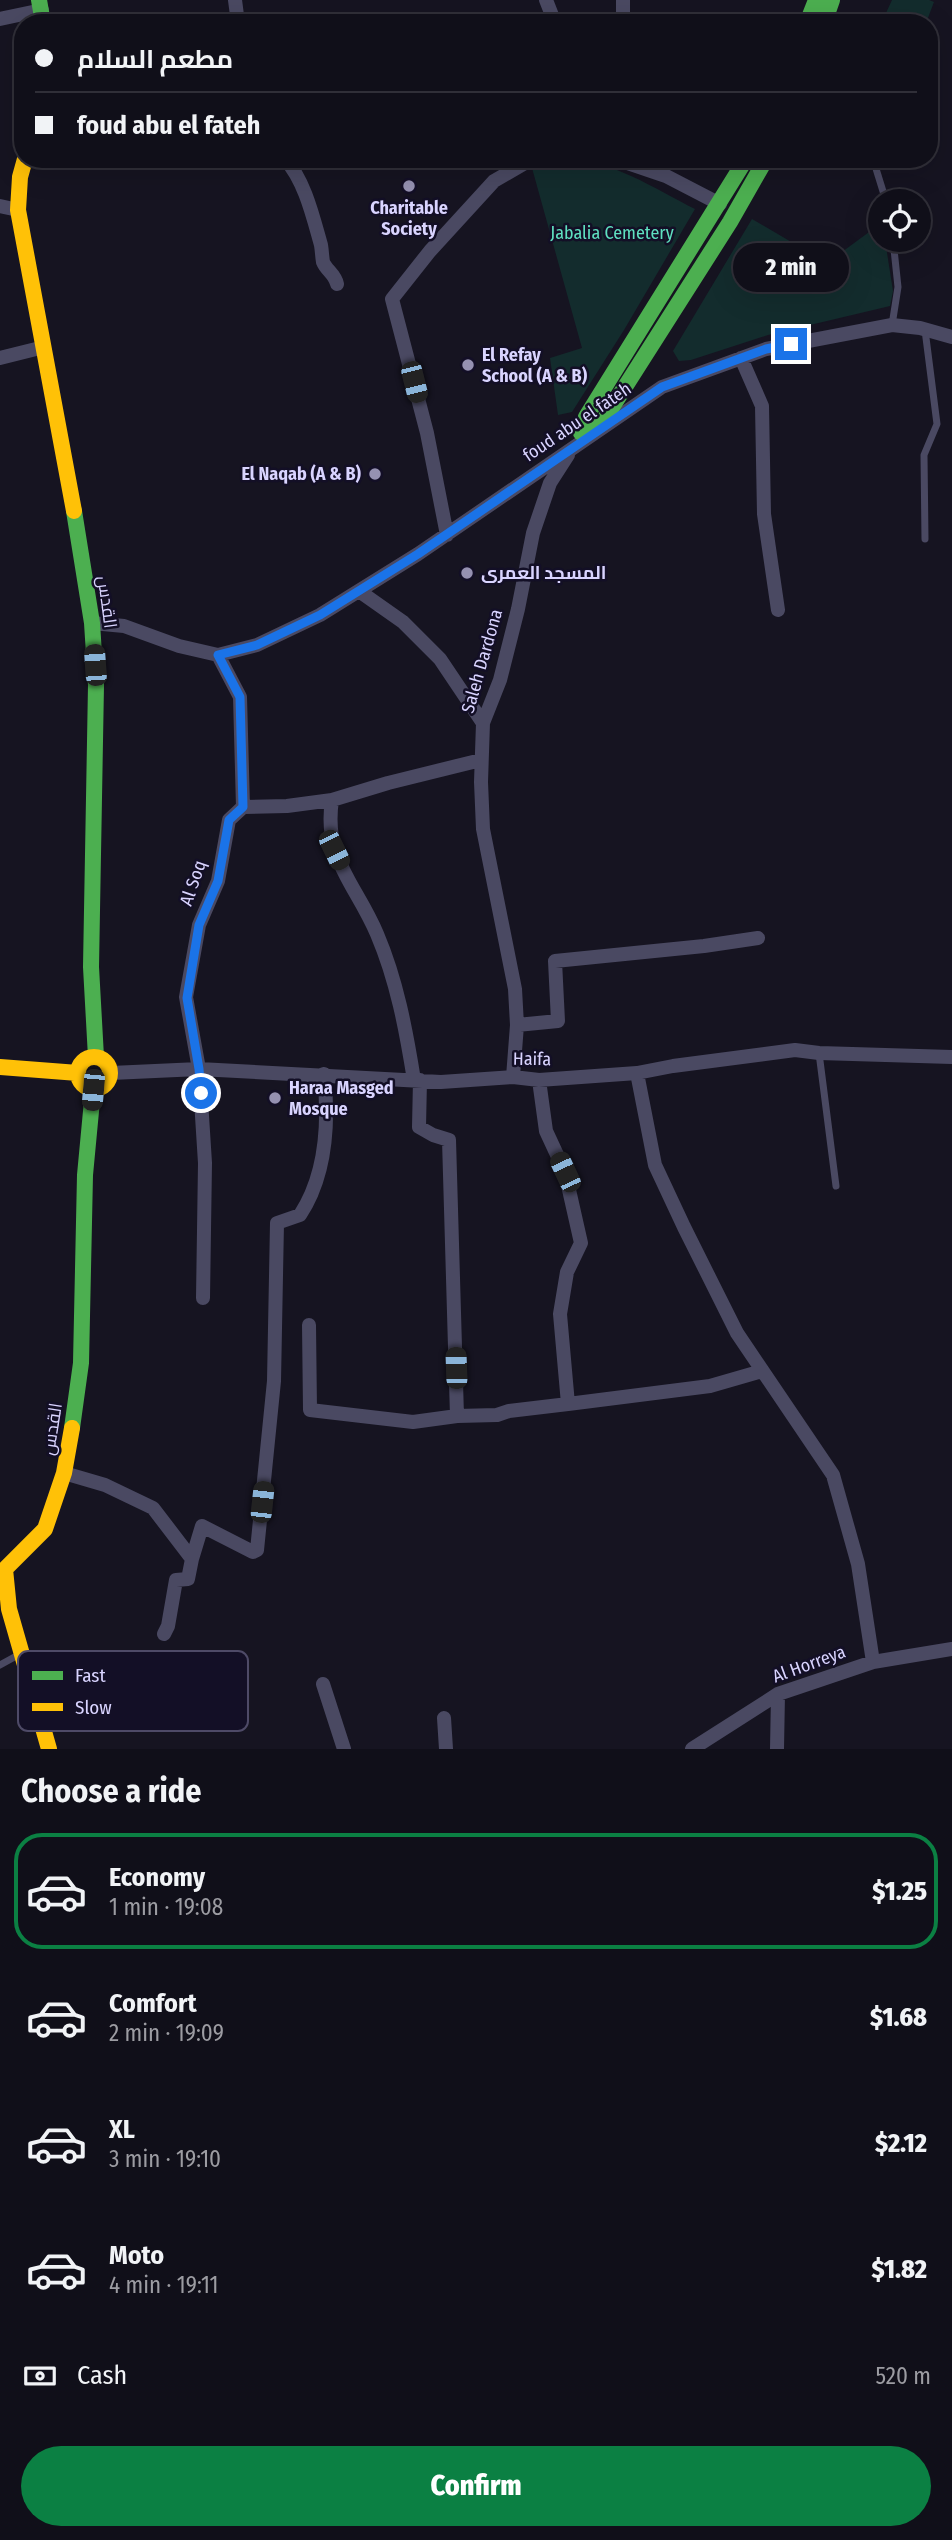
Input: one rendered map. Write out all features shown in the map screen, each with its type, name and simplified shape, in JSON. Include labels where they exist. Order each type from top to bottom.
[{"type":"main road","name":"القدس","points":[[22,168],[18,210],[92,623],[96,685],[92,953],[96,1057]]},
{"type":"main road","name":"Saleh Dardona","points":[[581,433],[586,417],[741,168]]},
{"type":"main road","name":"Saleh Dardona","points":[[581,433],[601,423],[730,222],[760,168]]},
{"type":"main road","points":[[90,1057],[96,1057],[108,1064],[111,1073],[110,1079],[103,1087],[93,1090],[80,1082],[78,1073],[81,1063],[90,1057]]},
{"type":"main road","points":[[0,1067],[78,1073]]},
{"type":"main road","name":"القدس","points":[[19,1651],[5,1613],[5,1563],[45,1529],[64,1473],[81,1363],[85,1175],[93,1090]]},
{"type":"main road","name":"القدس","points":[[44,1731],[49,1749]]},
{"type":"street","points":[[292,168],[312,213],[323,264],[335,276],[337,284]]},
{"type":"street","points":[[447,535],[427,433],[392,299],[430,251],[494,181],[516,168]]},
{"type":"street","points":[[643,168],[666,176],[720,204]]},
{"type":"street","points":[[0,206],[18,210]]},
{"type":"street","name":"foud abu el fateh","points":[[218,655],[257,645],[320,615],[447,535],[662,387],[766,349],[892,324],[925,329],[952,337]]},
{"type":"street","points":[[0,358],[44,347]]},
{"type":"street","points":[[741,358],[762,406],[764,514],[778,610]]},
{"type":"street","name":"Saleh Dardona","points":[[513,1077],[517,1026],[515,989],[483,829],[483,723],[500,681],[533,533],[550,483],[581,433]]},
{"type":"street","points":[[359,591],[403,622],[440,659],[452,672],[466,700],[483,723]]},
{"type":"street","points":[[92,623],[124,626],[179,646],[218,655],[240,697],[243,807],[287,806],[332,800],[481,760]]},
{"type":"street","points":[[332,800],[329,823],[334,850],[377,934],[402,1009],[417,1080],[419,1127],[449,1140],[457,1416]]},
{"type":"street","name":"Al Soq","points":[[203,1298],[205,1163],[199,1069],[187,998],[199,925],[218,881],[229,820],[243,807]]},
{"type":"street","points":[[517,1026],[558,1021],[555,961],[758,938]]},
{"type":"street","name":"Haifa","points":[[111,1073],[199,1069],[441,1082],[513,1077],[539,1080],[637,1073],[795,1050],[952,1058]]},
{"type":"street","points":[[637,1073],[655,1164],[737,1333],[833,1475],[858,1564],[873,1662]]},
{"type":"street","points":[[164,1634],[176,1580],[188,1579],[202,1526],[253,1552],[257,1550],[274,1381],[277,1223],[300,1214],[320,1172],[327,1100],[324,1074]]},
{"type":"street","points":[[539,1080],[546,1132],[565,1172],[580,1242],[567,1272],[560,1314],[568,1404]]},
{"type":"street","points":[[309,1325],[310,1410],[413,1422],[457,1416],[497,1415],[509,1411],[710,1386],[762,1371]]},
{"type":"street","points":[[64,1473],[105,1485],[153,1508],[192,1559]]},
{"type":"street","name":"Al Horreya","points":[[692,1749],[778,1694],[873,1662],[952,1649]]},
{"type":"street","points":[[323,1684],[344,1749]]},
{"type":"street","points":[[777,1749],[778,1694]]},
{"type":"street","points":[[443,1718],[446,1749]]},
{"type":"lane","points":[[876,168],[883,189]]},
{"type":"lane","points":[[892,324],[898,287],[894,252]]},
{"type":"lane","points":[[925,329],[937,424],[924,455],[925,539]]},
{"type":"lane","points":[[819,1053],[836,1186]]},
{"type":"lane","points":[[0,1665],[18,1654]]},
{"type":"green space","points":[[892,0],[934,2],[929,14],[886,13]]},
{"type":"green space","name":"Jabalia Cemetery","points":[[532,168],[610,168],[695,209],[572,412],[558,415],[550,358],[582,348]]},
{"type":"green space","points":[[752,219],[827,263],[868,233],[868,252],[887,252],[893,291],[890,306],[768,335],[691,360],[679,361],[673,351]]},
{"type":"traffic: fast","points":[[39,0],[41,14]]},
{"type":"traffic: fast","points":[[811,14],[816,0]]},
{"type":"traffic: fast","points":[[827,14],[832,0]]},
{"type":"traffic: fast","points":[[581,433],[586,417],[740,168]]},
{"type":"traffic: fast","points":[[581,433],[602,423],[730,222],[761,168]]},
{"type":"traffic: fast","points":[[74,511],[92,623],[96,685],[91,967],[96,1057]]},
{"type":"traffic: fast","points":[[72,1428],[81,1363],[85,1175],[93,1090]]},
{"type":"traffic: slow","points":[[22,168],[18,210],[74,511]]},
{"type":"traffic: slow","points":[[94,1057],[106,1061],[110,1073],[106,1085],[94,1089],[82,1085],[78,1073],[82,1061],[94,1057]]},
{"type":"traffic: slow","points":[[0,1067],[78,1073]]},
{"type":"traffic: slow","points":[[21,1651],[9,1609],[5,1569],[45,1529],[64,1473],[72,1428]]},
{"type":"traffic: slow","points":[[44,1731],[49,1749]]},
{"type":"place","name":"Charitable Society","points":[[409,186]]},
{"type":"place","name":"El Refay School (A & B)","points":[[468,365]]},
{"type":"place","name":"El Naqab (A & B)","points":[[375,474]]},
{"type":"place","name":"المسجد العمرى","points":[[467,573]]},
{"type":"place","name":"Haraa Masged Mosque","points":[[275,1098]]},
{"type":"route","points":[[201,1093],[187,998],[199,925],[218,881],[229,820],[243,807],[240,697],[218,655],[257,645],[320,615],[418,554],[662,387],[766,349],[791,344]]}]
